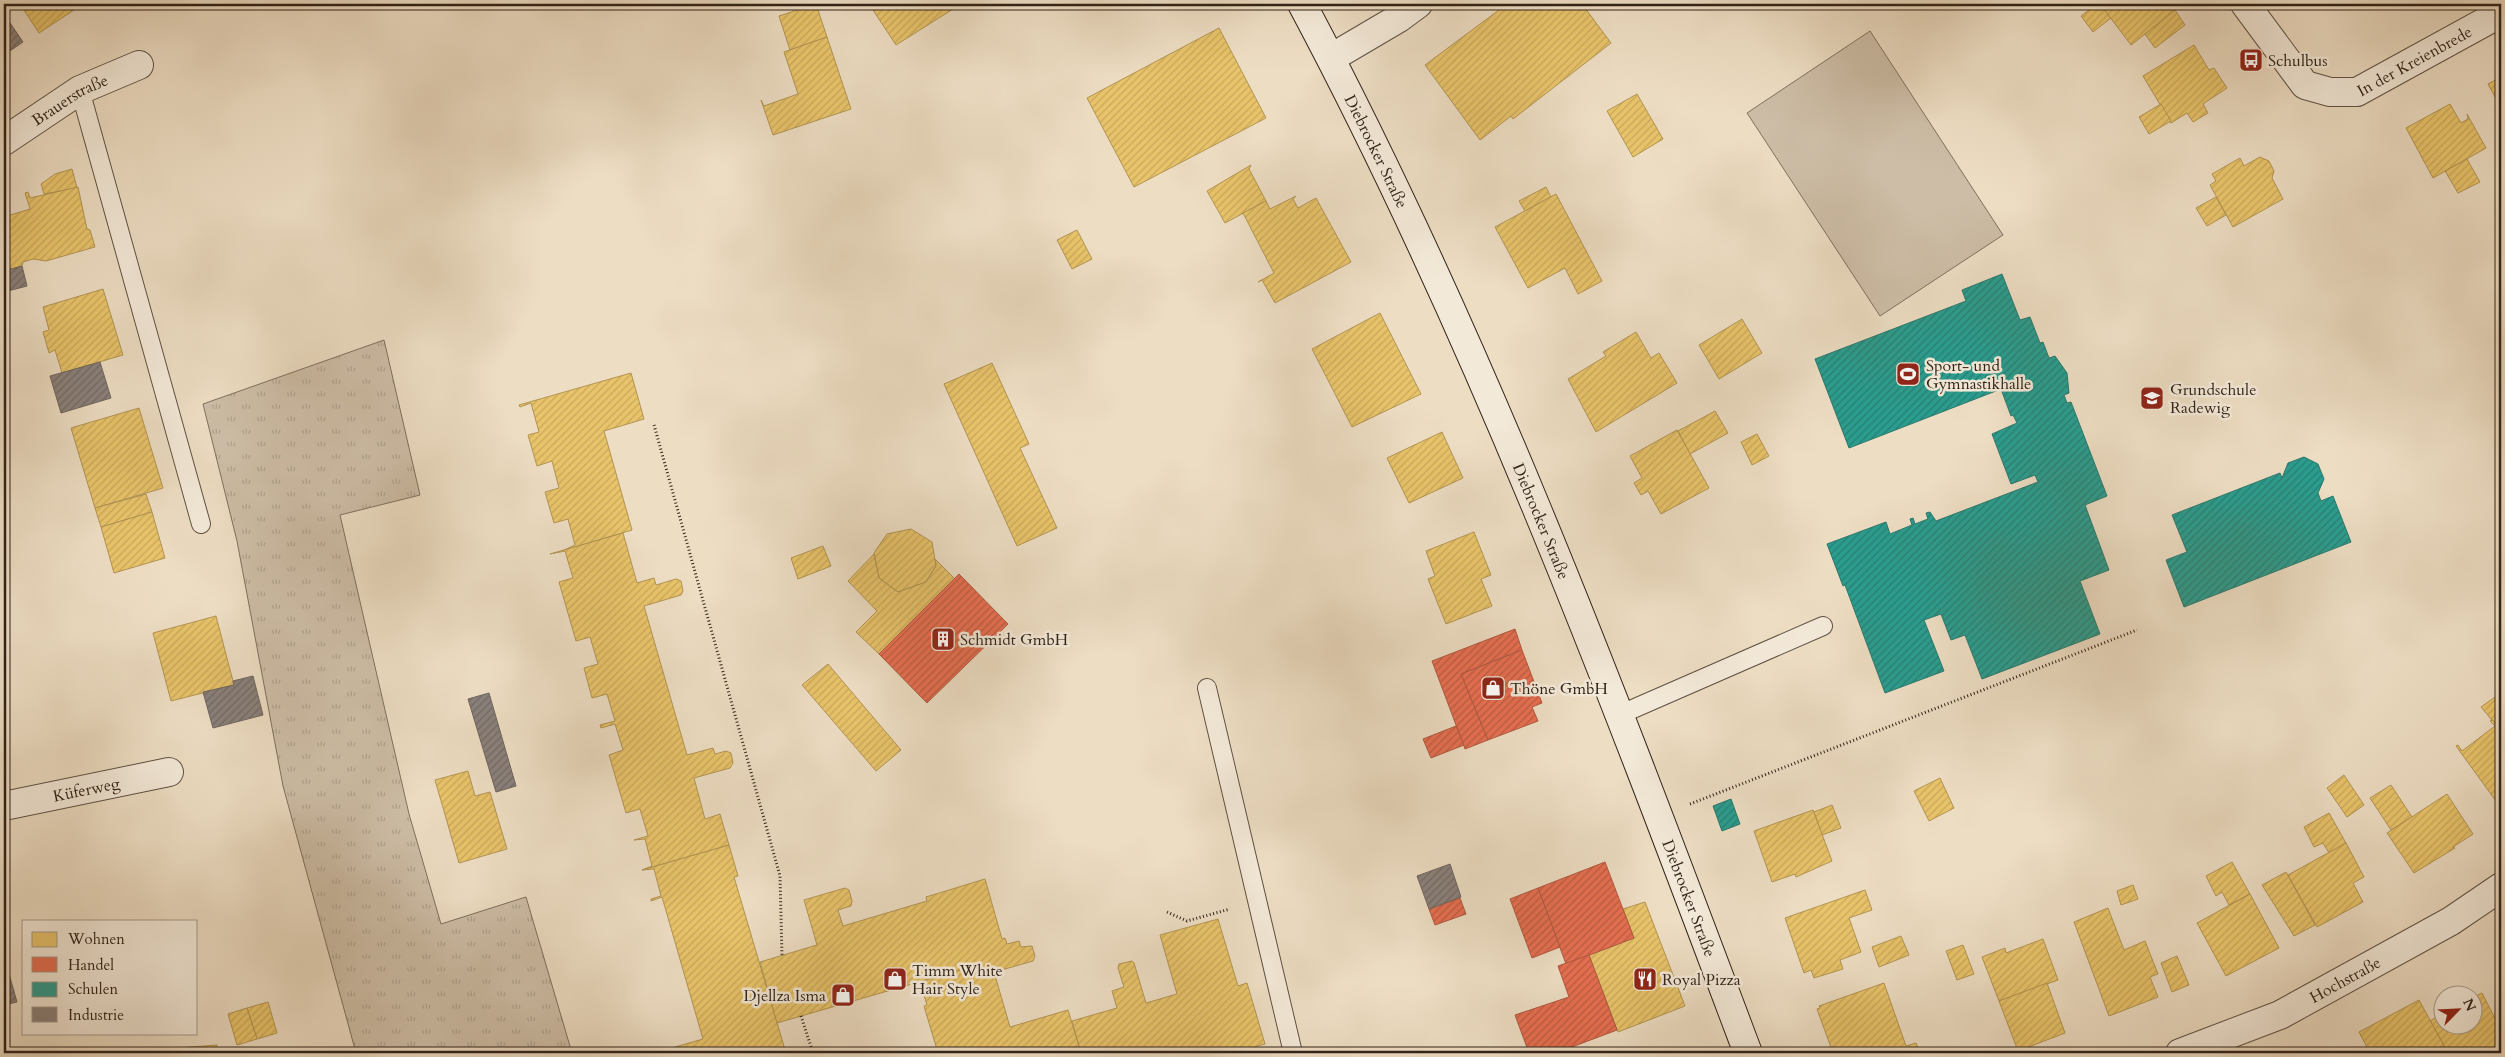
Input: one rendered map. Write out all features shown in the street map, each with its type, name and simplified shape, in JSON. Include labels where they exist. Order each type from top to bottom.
[{"type":"main road","name":"Diebrocker Straße","points":[[1302,4],[1331,58],[1446,294],[1521,468],[1619,715],[1748,1053]]},
{"type":"main road","points":[[1331,58],[1399,18],[1418,4]]},
{"type":"main road","name":"In der Kreienbrede","points":[[2245,4],[2305,85],[2330,92],[2357,92],[2501,12]]},
{"type":"main road","name":"Brauerstraße","points":[[4,141],[80,90],[139,65]]},
{"type":"main road","name":"Küferweg","points":[[4,806],[169,772]]},
{"type":"main road","name":"Hochstraße","points":[[2180,1053],[2280,1014],[2451,921],[2501,886]]},
{"type":"lane","points":[[80,90],[201,524]]},
{"type":"lane","points":[[1619,715],[1823,626]]},
{"type":"lane","points":[[1206,688],[1293,1053]]},
{"type":"path","points":[[654,426],[780,876],[782,956]]},
{"type":"path","points":[[1694,803],[2137,630]]},
{"type":"path","points":[[1167,912],[1187,921],[1257,901]]},
{"type":"path","points":[[801,1016],[813,1053]]},
{"type":"green space","points":[[1870,31],[2003,235],[1880,316],[1747,113]]},
{"type":"green space","points":[[384,340],[420,495],[340,515],[409,814],[441,924],[526,897],[572,1053],[356,1053],[283,786],[237,541],[203,404]]},
{"type":"building: Wohnen","points":[[20,4],[83,4],[39,33]]},
{"type":"building: Wohnen","points":[[816,4],[827,37],[790,50],[779,16]]},
{"type":"building: Wohnen","points":[[869,4],[950,4],[953,9],[896,45]]},
{"type":"building: Wohnen","points":[[1507,4],[1582,4],[1611,43],[1513,119],[1511,116],[1480,140],[1425,65]]},
{"type":"building: Wohnen","points":[[2097,4],[2100,4],[2111,18],[2093,32],[2081,16]]},
{"type":"building: Wohnen","points":[[2100,4],[2167,4],[2174,12],[2131,45]]},
{"type":"building: Wohnen","points":[[2175,10],[2185,25],[2155,48],[2145,34]]},
{"type":"building: Wohnen","points":[[1219,28],[1266,118],[1134,187],[1087,98]]},
{"type":"building: Wohnen","points":[[827,37],[851,109],[773,135],[761,100],[764,106],[798,94],[784,52]]},
{"type":"building: Wohnen","points":[[2194,45],[2209,70],[2214,68],[2227,88],[2203,104],[2208,113],[2193,122],[2187,113],[2171,123],[2143,76]]},
{"type":"building: Wohnen","points":[[2501,77],[2501,108],[2488,84]]},
{"type":"building: Wohnen","points":[[1637,94],[1663,139],[1633,157],[1607,111]]},
{"type":"building: Wohnen","points":[[2161,104],[2171,121],[2149,134],[2139,117]]},
{"type":"building: Wohnen","points":[[2450,104],[2461,123],[2468,119],[2467,114],[2486,148],[2433,178],[2406,128]]},
{"type":"building: Wohnen","points":[[2260,157],[2269,161],[2274,171],[2272,178],[2283,199],[2233,227],[2210,185],[2216,181],[2212,174],[2240,158],[2244,166]]},
{"type":"building: Wohnen","points":[[2467,159],[2480,182],[2458,193],[2445,171]]},
{"type":"building: Wohnen","points":[[1251,165],[1249,169],[1266,201],[1225,223],[1207,191]]},
{"type":"building: Wohnen","points":[[72,169],[77,188],[44,194],[41,184],[55,174]]},
{"type":"building: Wohnen","points":[[78,187],[87,229],[90,230],[95,247],[46,261],[33,259],[23,262],[22,266],[4,271],[4,217],[30,209],[25,193],[28,192],[30,198]]},
{"type":"building: Wohnen","points":[[1546,187],[1551,197],[1525,211],[1519,201]]},
{"type":"building: Wohnen","points":[[1556,194],[1602,281],[1578,294],[1565,268],[1528,288],[1495,227]]},
{"type":"building: Wohnen","points":[[1296,196],[1293,199],[1298,208],[1316,198],[1351,262],[1275,303],[1262,280],[1258,282],[1274,273],[1243,213],[1266,201],[1270,209]]},
{"type":"building: Wohnen","points":[[2216,197],[2226,215],[2207,226],[2196,208]]},
{"type":"building: Wohnen","points":[[1077,230],[1092,259],[1072,269],[1057,240]]},
{"type":"building: Wohnen","points":[[103,289],[123,355],[62,373],[55,350],[49,353],[43,332],[49,330],[43,307]]},
{"type":"building: Wohnen","points":[[1380,313],[1421,394],[1352,427],[1312,349]]},
{"type":"building: Wohnen","points":[[1742,319],[1762,353],[1719,379],[1699,345]]},
{"type":"building: Wohnen","points":[[1636,332],[1651,358],[1659,353],[1677,383],[1596,432],[1568,379],[1606,356],[1603,352]]},
{"type":"building: Wohnen","points":[[992,363],[1029,444],[1020,448],[1057,528],[1017,546],[944,384]]},
{"type":"building: Wohnen","points":[[631,373],[644,419],[604,431],[632,530],[562,551],[575,545],[568,519],[554,523],[545,492],[559,488],[552,461],[537,466],[528,435],[539,432],[531,403],[520,407],[519,405]]},
{"type":"building: Wohnen","points":[[139,408],[163,488],[95,508],[71,428]]},
{"type":"building: Wohnen","points":[[1715,411],[1728,433],[1690,454],[1678,431]]},
{"type":"building: Wohnen","points":[[1677,430],[1709,488],[1661,514],[1648,491],[1641,495],[1634,483],[1642,478],[1630,456]]},
{"type":"building: Wohnen","points":[[1442,432],[1463,478],[1409,503],[1387,458]]},
{"type":"building: Wohnen","points":[[1757,434],[1769,456],[1752,465],[1741,442]]},
{"type":"building: Wohnen","points":[[146,494],[152,512],[101,527],[95,508]]},
{"type":"building: Wohnen","points":[[152,512],[165,558],[114,573],[101,527]]},
{"type":"building: Wohnen","points":[[911,529],[932,542],[936,566],[926,582],[898,592],[879,578],[874,553],[887,534]]},
{"type":"building: Wohnen","points":[[1474,532],[1491,575],[1481,579],[1492,606],[1446,624],[1428,579],[1435,576],[1426,551]]},
{"type":"building: Wohnen","points":[[623,533],[637,583],[654,578],[656,585],[676,579],[681,581],[683,591],[681,595],[644,606],[687,755],[713,748],[715,754],[726,751],[731,753],[733,763],[730,768],[694,778],[705,819],[720,814],[729,845],[642,870],[652,866],[645,839],[634,840],[648,836],[640,809],[626,813],[609,755],[623,750],[615,724],[601,728],[600,725],[615,721],[607,694],[592,698],[584,668],[598,664],[590,637],[576,641],[559,582],[573,578],[565,551],[550,554]]},
{"type":"building: Wohnen","points":[[823,546],[831,566],[798,579],[791,558]]},
{"type":"building: Wohnen","points":[[874,554],[879,578],[898,592],[926,582],[936,566],[935,559],[955,579],[879,654],[856,632],[877,611],[848,581]]},
{"type":"building: Wohnen","points":[[216,616],[234,685],[171,701],[153,633]]},
{"type":"building: Wohnen","points":[[828,664],[901,750],[876,771],[802,685]]},
{"type":"building: Wohnen","points":[[2498,695],[2501,700],[2501,731],[2481,707]]},
{"type":"building: Wohnen","points":[[2493,720],[2501,731],[2501,808],[2456,746],[2458,745],[2462,751],[2495,726],[2490,721]]},
{"type":"building: Wohnen","points":[[468,771],[475,796],[490,792],[507,849],[459,863],[435,780]]},
{"type":"building: Wohnen","points":[[2344,775],[2364,805],[2347,817],[2327,788]]},
{"type":"building: Wohnen","points":[[1940,778],[1954,808],[1929,821],[1914,791]]},
{"type":"building: Wohnen","points":[[2391,785],[2412,817],[2391,830],[2370,798]]},
{"type":"building: Wohnen","points":[[2447,794],[2473,834],[2453,847],[2455,848],[2414,873],[2387,833]]},
{"type":"building: Wohnen","points":[[1832,805],[1841,828],[1822,835],[1814,812]]},
{"type":"building: Wohnen","points":[[1813,810],[1832,861],[1796,877],[1795,874],[1772,882],[1754,831]]},
{"type":"building: Wohnen","points":[[2329,813],[2346,843],[2329,853],[2323,843],[2314,847],[2304,827]]},
{"type":"building: Wohnen","points":[[2346,843],[2364,877],[2353,883],[2363,902],[2317,927],[2288,875]]},
{"type":"building: Wohnen","points":[[729,845],[738,876],[734,877],[786,1053],[676,1053],[675,1047],[703,1039],[662,897],[651,901],[651,899],[661,896],[654,869],[642,870]]},
{"type":"building: Wohnen","points":[[2232,862],[2250,894],[2229,905],[2222,892],[2216,896],[2206,876]]},
{"type":"building: Wohnen","points":[[2286,872],[2315,925],[2294,936],[2262,885]]},
{"type":"building: Wohnen","points":[[985,879],[1002,939],[1005,938],[1007,944],[1019,941],[1021,947],[1032,946],[1035,956],[1033,961],[984,975],[981,964],[777,1023],[760,962],[817,945],[804,900],[845,888],[849,890],[852,901],[851,906],[838,910],[843,926],[927,901],[926,897]]},
{"type":"building: Wohnen","points":[[2133,885],[2138,899],[2121,905],[2117,891]]},
{"type":"building: Wohnen","points":[[1865,890],[1872,910],[1849,918],[1861,952],[1840,960],[1843,969],[1814,978],[1811,970],[1804,973],[1785,918]]},
{"type":"building: Wohnen","points":[[2250,894],[2279,948],[2226,976],[2197,923]]},
{"type":"building: Wohnen","points":[[1645,902],[1685,1006],[1618,1032],[1589,955],[1634,938],[1623,909]]},
{"type":"building: Wohnen","points":[[2108,908],[2124,950],[2145,941],[2158,974],[2150,977],[2158,997],[2109,1016],[2074,922]]},
{"type":"building: Wohnen","points":[[1218,919],[1238,986],[1247,983],[1265,1044],[1233,1053],[1081,1053],[1072,1021],[1117,1008],[1112,991],[1124,987],[1118,968],[1119,964],[1132,961],[1134,963],[1146,1003],[1177,994],[1160,935]]},
{"type":"building: Wohnen","points":[[1901,936],[1909,955],[1879,967],[1872,947]]},
{"type":"building: Wohnen","points":[[2043,939],[2058,980],[1999,1001],[1982,957],[2005,948],[2006,953]]},
{"type":"building: Wohnen","points":[[1963,945],[1974,974],[1957,980],[1946,951]]},
{"type":"building: Wohnen","points":[[2177,956],[2189,985],[2172,992],[2161,963]]},
{"type":"building: Wohnen","points":[[981,964],[984,975],[994,972],[1010,1027],[1068,1010],[1081,1053],[938,1053],[924,1006],[927,1005],[920,982]]},
{"type":"building: Wohnen","points":[[1884,983],[1906,1046],[1916,1043],[1920,1053],[1833,1053],[1817,1009],[1820,1008],[1819,1006]]},
{"type":"building: Wohnen","points":[[2047,983],[2065,1033],[2018,1051],[1999,1001]]},
{"type":"building: Wohnen","points":[[2482,993],[2501,1030],[2501,1050],[2495,1053],[2448,1053],[2437,1034],[2482,1034]]},
{"type":"building: Wohnen","points":[[2419,1000],[2432,1024],[2432,1034],[2438,1034],[2448,1053],[2370,1053],[2359,1032]]},
{"type":"building: Wohnen","points":[[268,1002],[277,1033],[257,1039],[247,1008]]},
{"type":"building: Wohnen","points":[[247,1008],[257,1039],[237,1045],[228,1014]]},
{"type":"building: Wohnen","points":[[217,1045],[218,1053],[191,1053],[190,1047]]},
{"type":"building: Wohnen","points":[[190,1047],[191,1053],[179,1053],[179,1048]]},
{"type":"building: Handel","name":"Schmidt GmbH","points":[[959,574],[1008,624],[927,703],[879,654]]},
{"type":"building: Handel","points":[[1515,629],[1522,650],[1461,674],[1488,740],[1465,749],[1432,661]]},
{"type":"building: Handel","points":[[1522,650],[1542,703],[1532,707],[1538,721],[1488,740],[1461,674]]},
{"type":"building: Handel","points":[[1456,726],[1464,745],[1431,758],[1423,739]]},
{"type":"building: Handel","points":[[1605,862],[1634,938],[1566,964],[1538,888]]},
{"type":"building: Handel","points":[[1538,888],[1560,947],[1532,958],[1510,899]]},
{"type":"building: Handel","points":[[1460,898],[1466,914],[1435,925],[1429,909]]},
{"type":"building: Handel","points":[[1589,955],[1617,1030],[1556,1053],[1529,1053],[1515,1015],[1569,997],[1558,966]]},
{"type":"building: Schulen","points":[[2002,274],[2020,320],[2030,317],[2040,343],[2043,342],[2049,358],[2055,356],[2067,373],[2069,393],[2064,395],[2067,403],[2071,402],[2107,496],[2085,505],[2109,570],[2080,581],[2100,634],[1982,679],[1965,635],[1951,640],[1941,614],[1924,620],[1944,671],[1885,693],[1845,585],[1843,586],[1827,544],[1886,522],[1890,534],[1912,525],[1910,519],[1913,518],[1915,524],[1928,519],[1926,513],[1930,512],[1936,521],[2038,482],[2035,475],[2011,484],[1992,434],[2017,423],[2013,415],[2011,416],[2001,389],[1849,448],[1815,359],[1966,301],[1962,290]]},
{"type":"building: Schulen","points":[[2304,457],[2318,464],[2324,479],[2318,493],[2321,501],[2333,496],[2351,542],[2184,607],[2166,560],[2187,552],[2172,515],[2280,473],[2282,478],[2288,463]]},
{"type":"building: Schulen","points":[[1731,799],[1740,824],[1722,831],[1713,806]]},
{"type":"building: Industrie","points":[[4,14],[23,42],[4,55]]},
{"type":"building: Industrie","points":[[22,266],[27,286],[4,292],[4,271]]},
{"type":"building: Industrie","points":[[100,362],[111,398],[61,413],[50,376]]},
{"type":"building: Industrie","points":[[253,676],[263,715],[213,728],[203,692],[234,685],[233,681]]},
{"type":"building: Industrie","points":[[489,693],[516,786],[496,792],[468,699]]},
{"type":"building: Industrie","points":[[1450,864],[1461,897],[1429,909],[1417,876]]},
{"type":"building: Industrie","points":[[7,967],[17,1002],[4,1005],[4,968]]},
{"type":"place","name":"Schulbus","points":[[2251,60]]},
{"type":"place","name":"Sport- und Gymnastikhalle","points":[[1908,374]]},
{"type":"place","name":"Grundschule Radewig","points":[[2152,398]]},
{"type":"place","name":"Schmidt GmbH","points":[[943,639]]},
{"type":"place","name":"Thöne GmbH","points":[[1493,688]]},
{"type":"place","name":"Timm White Hair Style","points":[[895,979]]},
{"type":"place","name":"Royal Pizza","points":[[1645,979]]},
{"type":"place","name":"Djellza Isma","points":[[843,995]]}]
